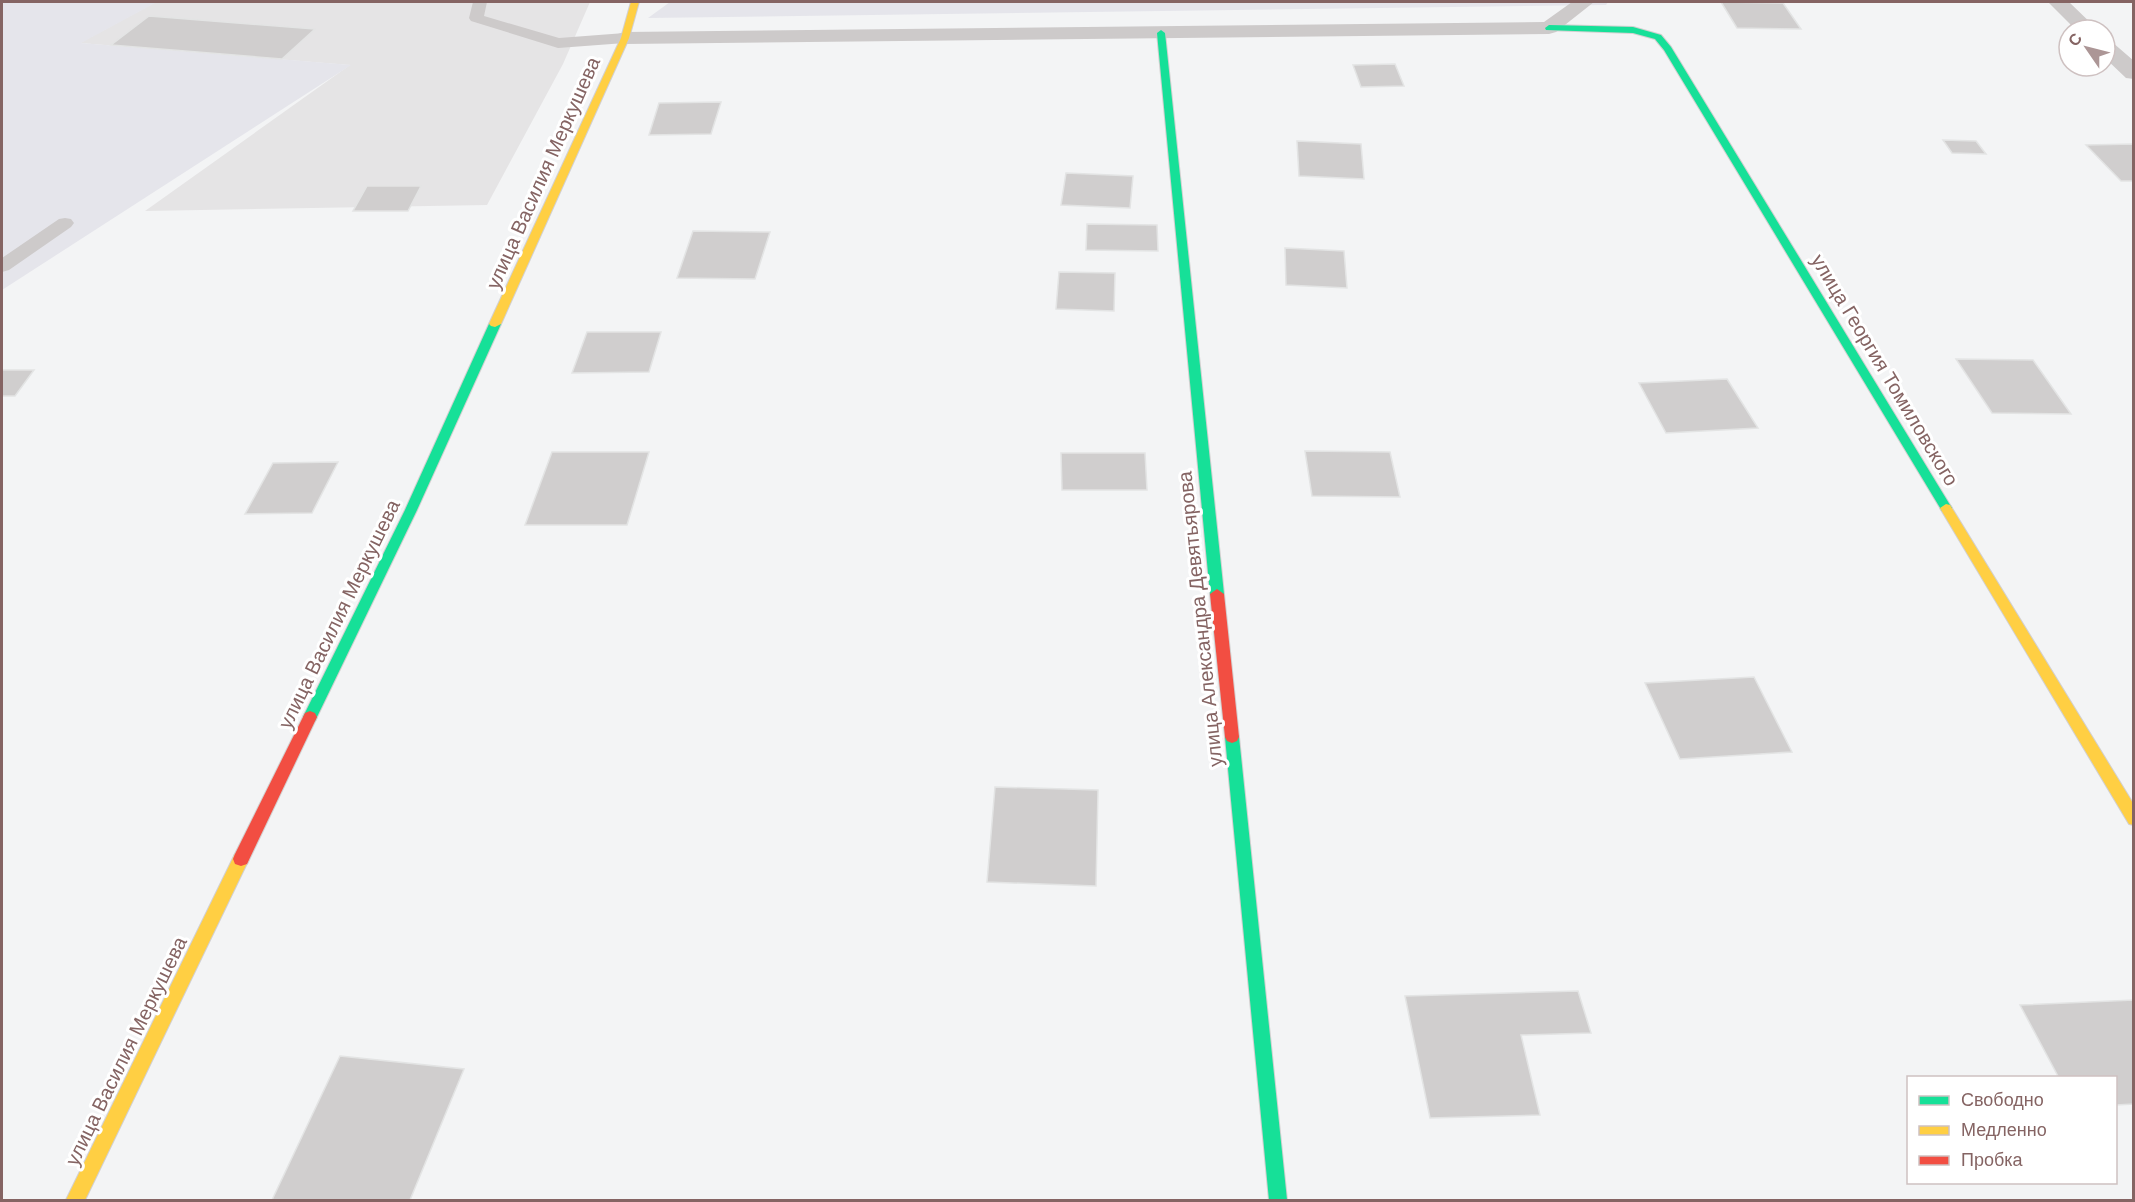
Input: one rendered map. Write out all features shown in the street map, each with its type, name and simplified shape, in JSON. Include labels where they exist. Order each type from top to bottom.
[{"type":"street","name":"улица Василия Меркушева","points":[[75,1200],[411,510],[625,38],[635,2]]},
{"type":"street","points":[[625,38],[1549,28],[1584,2]]},
{"type":"street","points":[[2058,2],[2075,18]]},
{"type":"street","name":"улица Георгия Томиловского","points":[[1549,28],[1633,30],[1658,38],[1668,49],[2133,819]]},
{"type":"street","name":"улица Александра Девятьярова","points":[[1161,33],[1278,1200]]},
{"type":"street","points":[[2117,58],[2133,73]]},
{"type":"lane","points":[[480,2],[476,18],[558,43],[625,38]]},
{"type":"lane","points":[[2,266],[65,223]]},
{"type":"shaded area","points":[[2,2],[157,2],[81,43],[351,65],[2,290]]},
{"type":"shaded area","points":[[156,2],[590,2],[563,64],[487,205],[145,211],[350,65],[80,43]]},
{"type":"shaded area","points":[[670,2],[1608,2],[1606,5],[648,18]]},
{"type":"building","points":[[1721,2],[1783,3],[1801,29],[1737,28]]},
{"type":"building","points":[[149,16],[315,29],[282,59],[111,45]]},
{"type":"building","points":[[1395,64],[1404,86],[1361,87],[1353,65]]},
{"type":"building","points":[[721,102],[711,134],[649,135],[659,103]]},
{"type":"building","points":[[1943,140],[1976,141],[1986,154],[1952,153]]},
{"type":"building","points":[[1297,141],[1361,144],[1364,179],[1299,176]]},
{"type":"building","points":[[2134,144],[2134,181],[2121,181],[2086,145]]},
{"type":"building","points":[[1066,173],[1133,176],[1130,208],[1061,205]]},
{"type":"building","points":[[367,186],[421,186],[408,211],[353,211]]},
{"type":"building","points":[[1087,224],[1157,225],[1158,251],[1086,250]]},
{"type":"building","points":[[693,231],[770,232],[755,279],[677,278]]},
{"type":"building","points":[[1285,248],[1344,251],[1347,288],[1286,285]]},
{"type":"building","points":[[1059,272],[1115,273],[1114,311],[1056,309]]},
{"type":"building","points":[[587,332],[661,332],[649,372],[572,373]]},
{"type":"building","points":[[1956,359],[2033,360],[2071,414],[1992,413]]},
{"type":"building","points":[[2,370],[34,370],[15,396],[2,396]]},
{"type":"building","points":[[1727,379],[1758,428],[1666,433],[1639,383]]},
{"type":"building","points":[[1305,451],[1390,452],[1400,497],[1312,496]]},
{"type":"building","points":[[552,452],[649,452],[627,525],[525,525]]},
{"type":"building","points":[[1061,453],[1145,453],[1147,490],[1062,490]]},
{"type":"building","points":[[338,462],[312,513],[245,514],[273,463]]},
{"type":"building","points":[[1754,677],[1792,752],[1680,759],[1645,683]]},
{"type":"building","points":[[995,787],[1098,790],[1096,886],[987,882]]},
{"type":"building","points":[[1578,991],[1591,1033],[1521,1035],[1540,1115],[1430,1118],[1405,996]]},
{"type":"building","points":[[2134,1000],[2134,1104],[2117,1105],[2117,1076],[2058,1076],[2020,1005]]},
{"type":"building","points":[[340,1056],[464,1069],[410,1200],[272,1200]]},
{"type":"traffic: fast","points":[[1549,28],[1633,30],[1658,37],[1668,49],[1946,508]]},
{"type":"traffic: fast","points":[[1161,33],[1217,594]]},
{"type":"traffic: fast","points":[[310,717],[411,510],[495,324]]},
{"type":"traffic: fast","points":[[1232,737],[1278,1200]]},
{"type":"traffic: slow","points":[[495,324],[625,38],[635,2]]},
{"type":"traffic: slow","points":[[1946,508],[2134,819]]},
{"type":"traffic: slow","points":[[75,1200],[241,859]]},
{"type":"traffic: jam","points":[[1217,594],[1232,737]]},
{"type":"traffic: jam","points":[[241,859],[310,717]]}]
